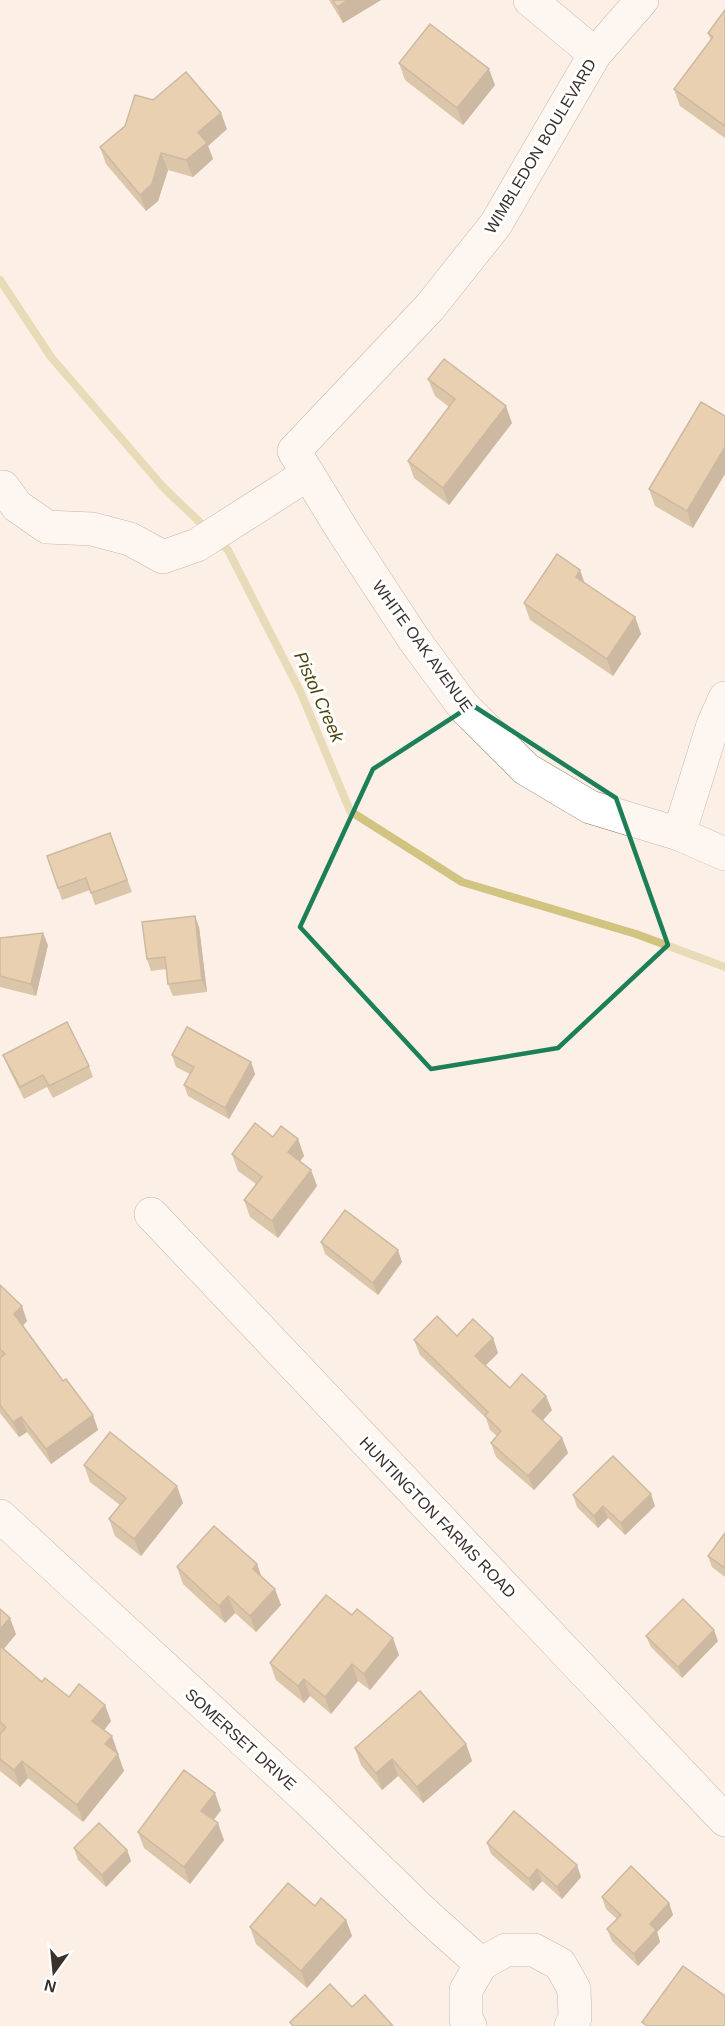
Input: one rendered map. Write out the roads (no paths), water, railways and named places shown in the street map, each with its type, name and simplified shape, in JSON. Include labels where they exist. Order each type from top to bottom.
[{"type":"street","points":[[530,0],[595,54]]},
{"type":"street","name":"WIMBLEDON BOULEVARD","points":[[0,487],[3,487],[17,506],[47,527],[92,529],[130,538],[163,557],[197,545],[236,520],[301,463],[496,224],[595,54],[642,0]]},
{"type":"street","name":"WHITE OAK AVENUE","points":[[301,463],[413,638],[457,698],[526,769],[590,807],[679,834],[725,854]]},
{"type":"street","points":[[679,834],[713,725],[725,698]]},
{"type":"street","name":"HUNTINGTON FARMS ROAD","points":[[151,1214],[725,1820]]},
{"type":"street","name":"SOMERSET DRIVE","points":[[0,1516],[307,1799],[415,1904],[481,1964]]},
{"type":"street","points":[[470,2026],[466,2019],[466,1990],[481,1964],[506,1950],[534,1950],[560,1964],[574,1989],[575,2018],[571,2026]]},
{"type":"waterway","name":"Pistol Creek","points":[[0,280],[51,357],[164,488],[208,530]]},
{"type":"waterway","name":"Pistol Creek","points":[[217,540],[228,550],[301,693],[350,811],[462,882],[636,934],[725,967]]}]
